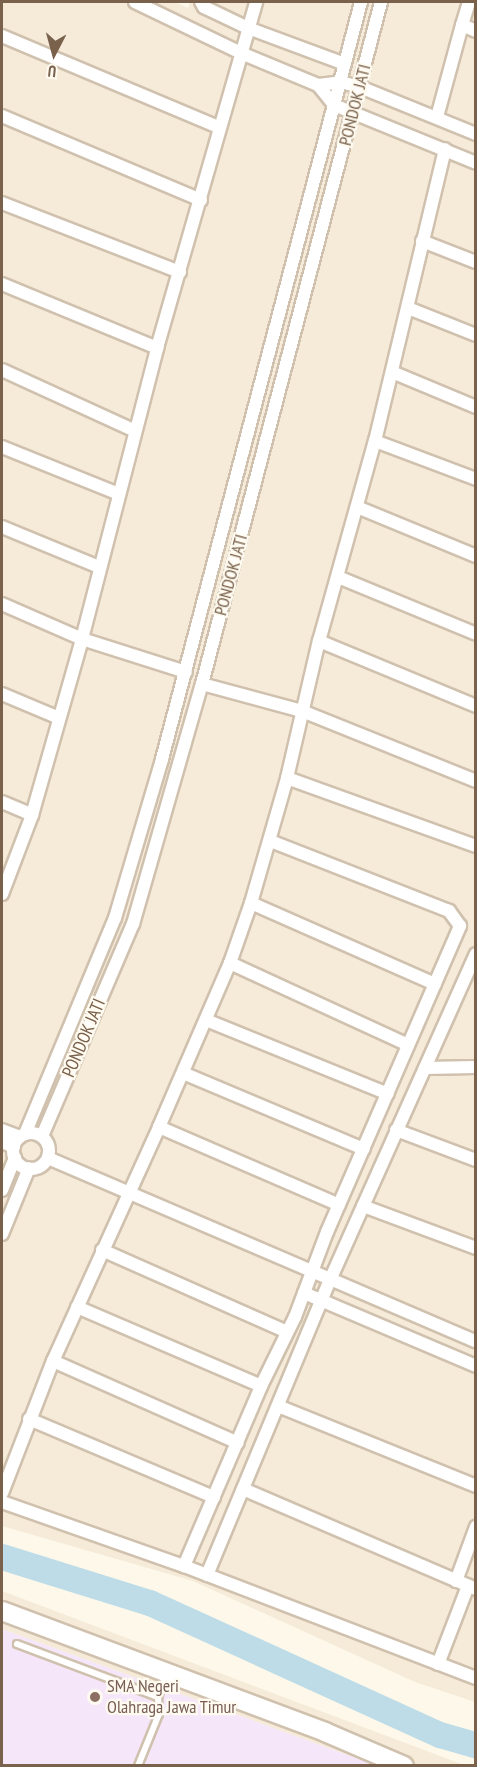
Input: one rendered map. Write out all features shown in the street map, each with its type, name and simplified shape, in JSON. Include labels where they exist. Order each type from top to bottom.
[{"type":"street","points":[[135,2],[318,85],[334,105],[476,163]]},
{"type":"street","points":[[201,2],[204,7],[248,28],[345,64]]},
{"type":"street","points":[[2,894],[32,816],[157,348],[201,200],[218,128],[256,2]]},
{"type":"street","name":"PONDOK JATI","points":[[2,1190],[15,1143],[115,918],[186,672],[361,2]]},
{"type":"street","name":"PONDOK JATI","points":[[42,1136],[133,924],[202,684],[354,112],[381,2]]},
{"type":"street","points":[[436,117],[469,2]]},
{"type":"street","points":[[462,25],[476,31]]},
{"type":"street","points":[[2,36],[218,128]]},
{"type":"street","points":[[318,85],[341,82],[360,87],[476,134]]},
{"type":"street","points":[[2,116],[201,200]]},
{"type":"street","points":[[2,1494],[29,1419],[76,1306],[131,1192],[183,1073],[230,963],[251,903],[287,778],[319,641],[375,441],[445,149]]},
{"type":"street","points":[[2,203],[180,272]]},
{"type":"street","points":[[422,241],[476,262]]},
{"type":"street","points":[[2,284],[157,348]]},
{"type":"street","points":[[408,308],[476,335]]},
{"type":"street","points":[[2,370],[135,431]]},
{"type":"street","points":[[392,372],[476,407]]},
{"type":"street","points":[[375,441],[476,479]]},
{"type":"street","points":[[2,447],[119,494]]},
{"type":"street","points":[[357,507],[476,556]]},
{"type":"street","points":[[2,527],[99,567]]},
{"type":"street","points":[[338,577],[476,634]]},
{"type":"street","points":[[2,604],[81,639],[186,672]]},
{"type":"street","points":[[319,641],[476,706]]},
{"type":"street","points":[[202,684],[302,711],[476,781]]},
{"type":"street","points":[[2,694],[59,718]]},
{"type":"street","points":[[162,759],[180,762]]},
{"type":"street","points":[[287,778],[476,846]]},
{"type":"street","points":[[2,802],[32,816]]},
{"type":"street","points":[[184,1566],[261,1386],[304,1293],[339,1205],[460,926],[449,911],[270,841]]},
{"type":"street","points":[[251,903],[435,984]]},
{"type":"street","points":[[207,1575],[330,1280],[476,954]]},
{"type":"street","points":[[230,963],[408,1045]]},
{"type":"street","points":[[206,1020],[388,1094]]},
{"type":"street","points":[[425,1068],[476,1066]]},
{"type":"street","points":[[183,1073],[364,1149]]},
{"type":"street","points":[[159,1127],[339,1205]]},
{"type":"street","points":[[2,1130],[15,1143],[29,1168]]},
{"type":"street","points":[[396,1130],[476,1160]]},
{"type":"street","points":[[15,1143],[42,1136],[49,1146],[48,1158],[40,1166],[29,1168]]},
{"type":"street","points":[[48,1158],[476,1341]]},
{"type":"street","points":[[2,1234],[29,1168]]},
{"type":"street","points":[[363,1206],[476,1248]]},
{"type":"street","points":[[102,1250],[287,1332]]},
{"type":"street","points":[[304,1293],[476,1366]]},
{"type":"street","points":[[76,1306],[261,1386]]},
{"type":"street","points":[[53,1361],[238,1443]]},
{"type":"street","points":[[278,1406],[476,1486]]},
{"type":"street","points":[[29,1419],[214,1497]]},
{"type":"street","points":[[243,1489],[466,1585]]},
{"type":"street","points":[[2,1502],[184,1566],[476,1678]]},
{"type":"street","points":[[438,1664],[466,1585],[476,1527]]},
{"type":"street","points":[[2,1610],[325,1732],[404,1766]]},
{"type":"lane","points":[[17,1644],[158,1697]]},
{"type":"lane","points":[[138,1766],[159,1714],[158,1697],[167,1672]]},
{"type":"shaded area","points":[[2,2],[175,2],[188,8],[190,2],[475,2],[475,1702],[415,1682],[193,1581],[2,1526]]},
{"type":"shaded area","points":[[2,1591],[464,1765],[375,1765],[2,1629]]},
{"type":"shaded area","name":"SMA Negeri Olahraga Jawa Timur","points":[[2,1629],[375,1765],[2,1765]]},
{"type":"waterway","points":[[2,1557],[150,1603],[440,1735],[476,1745]]},
{"type":"place","name":"SMA Negeri Olahraga Jawa Timur","points":[[95,1697]]}]
